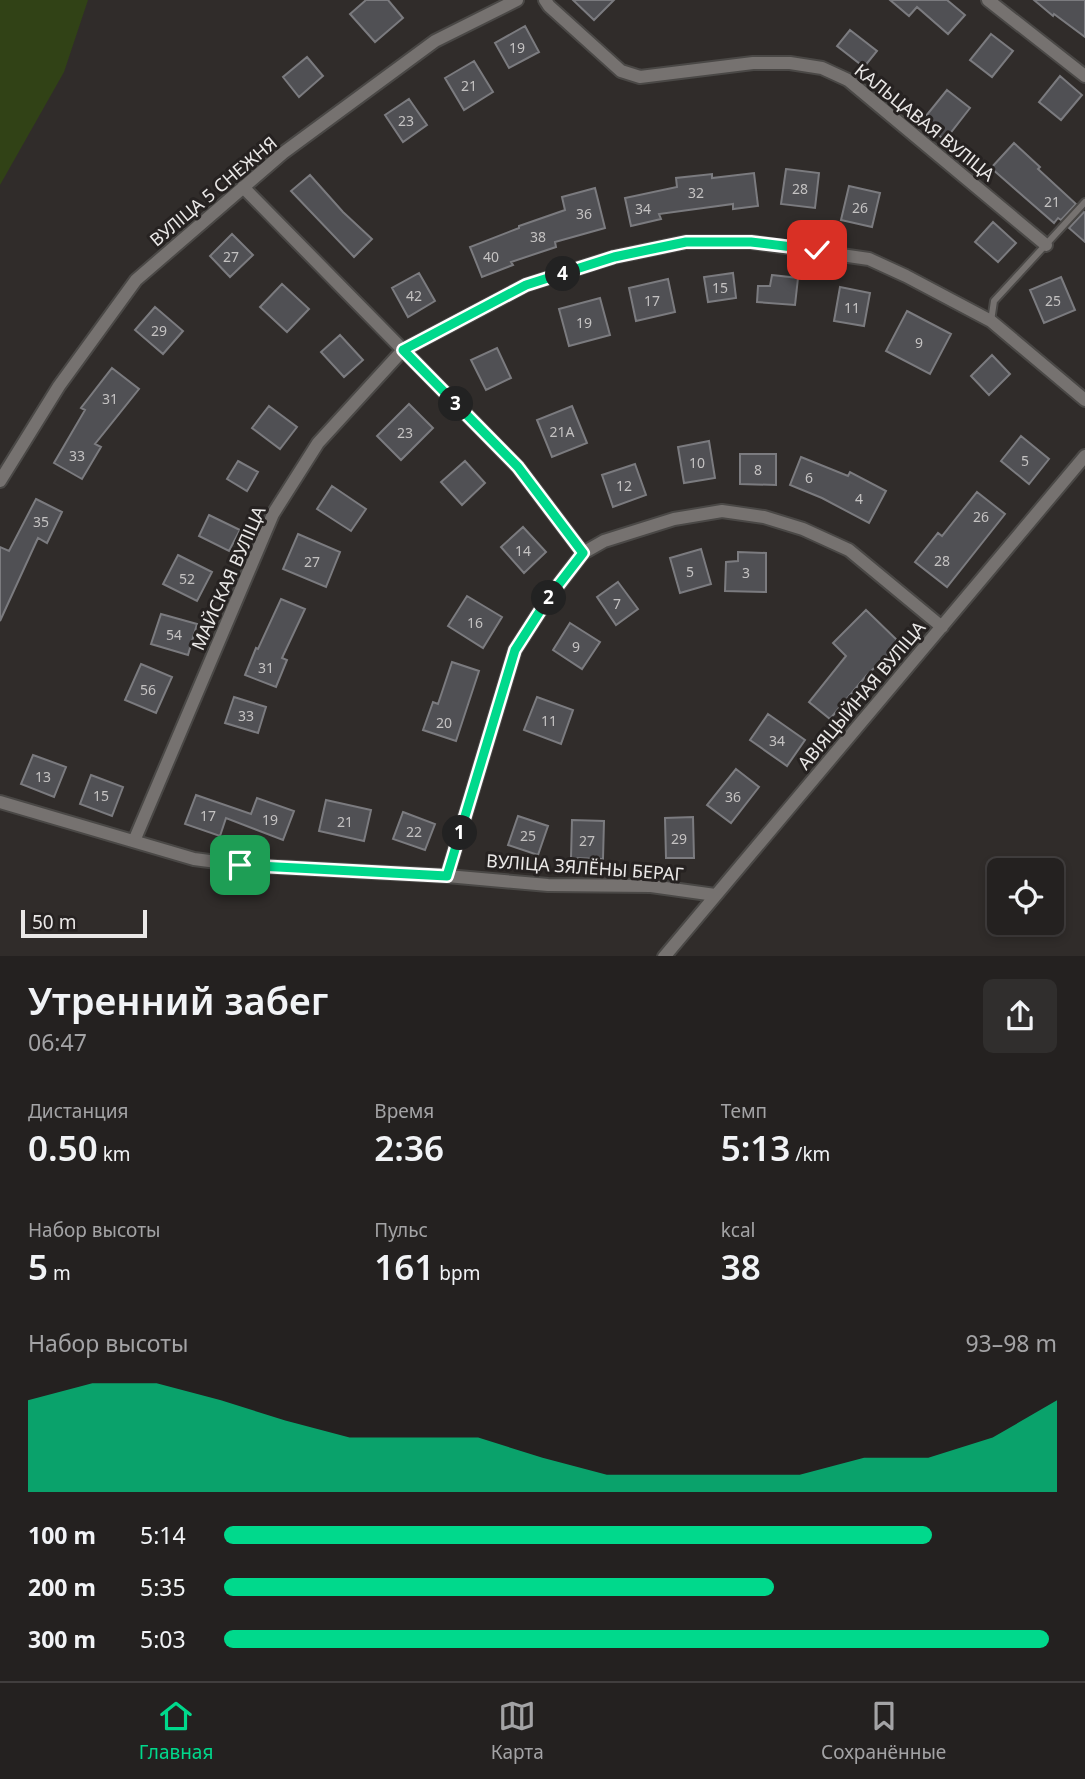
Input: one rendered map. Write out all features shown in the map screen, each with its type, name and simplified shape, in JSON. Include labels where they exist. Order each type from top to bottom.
[{"type":"street","name":"ВУЛІЦА 5 СНЕЖНЯ","points":[[0,481],[59,386],[136,280],[284,153],[435,41],[517,0]]},
{"type":"street","name":"КАЛЬЦАВАЯ ВУЛІЦА","points":[[545,0],[621,71],[640,77],[753,63],[790,62],[822,68],[848,80],[1046,245]]},
{"type":"street","points":[[988,0],[1085,76]]},
{"type":"street","points":[[243,187],[518,467],[583,553]]},
{"type":"street","name":"МАЙСКАЯ ВУЛІЦА","points":[[134,841],[273,514],[318,443],[403,350],[526,285],[614,257],[686,242],[751,242],[869,259],[991,321],[1085,400]]},
{"type":"street","name":"АВІЯЦЫЙНАЯ ВУЛІЦА","points":[[665,956],[1085,456]]},
{"type":"street","points":[[447,876],[515,650],[549,597],[583,553],[604,541],[674,519],[722,511],[764,517],[803,528],[849,550],[942,627]]},
{"type":"street","name":"ВУЛІЦА ЗЯЛЁНЫ БЕРАГ","points":[[0,802],[194,859],[240,865],[447,876],[548,885],[651,886],[715,895]]},
{"type":"lane","points":[[991,321],[993,301],[1085,202]]},
{"type":"green space","points":[[0,0],[88,0],[64,72],[0,185]]},
{"type":"building","points":[[366,0],[388,0],[403,18],[375,42],[350,14]]},
{"type":"building","points":[[573,0],[614,0],[594,20]]},
{"type":"building","points":[[890,0],[947,0],[965,15],[948,34],[917,7],[909,16]]},
{"type":"building","points":[[1034,0],[1085,0],[1085,37],[1054,14],[1053,16]]},
{"type":"building","points":[[525,26],[539,52],[509,68],[495,43]]},
{"type":"building","points":[[850,30],[877,51],[864,67],[837,46]]},
{"type":"building","points":[[991,34],[1013,51],[992,77],[970,60]]},
{"type":"building","points":[[307,57],[323,76],[299,97],[283,77]]},
{"type":"building","points":[[474,61],[493,92],[464,110],[445,78]]},
{"type":"building","points":[[1060,76],[1082,95],[1061,120],[1039,102]]},
{"type":"building","points":[[947,90],[970,108],[945,140],[921,122]]},
{"type":"building","points":[[409,99],[427,125],[403,142],[385,115]]},
{"type":"building","points":[[1014,143],[1076,204],[1061,220],[1058,218],[1054,223],[991,168]]},
{"type":"building","points":[[786,169],[819,173],[815,208],[781,204]]},
{"type":"building","points":[[754,173],[758,206],[733,209],[733,204],[659,214],[661,219],[631,226],[625,198],[677,187],[676,178],[712,174],[712,178]]},
{"type":"building","points":[[310,175],[372,239],[354,257],[291,191]]},
{"type":"building","points":[[849,186],[880,193],[872,227],[841,220]]},
{"type":"building","points":[[595,188],[605,228],[555,242],[556,247],[511,262],[513,265],[482,277],[470,247],[565,210],[562,197]]},
{"type":"building","points":[[1085,213],[1085,242],[1069,228]]},
{"type":"building","points":[[993,222],[1016,243],[998,262],[975,242]]},
{"type":"building","points":[[232,234],[253,255],[230,277],[210,256]]},
{"type":"building","points":[[419,273],[435,301],[408,317],[392,288]]},
{"type":"building","points":[[733,273],[736,298],[708,302],[704,277]]},
{"type":"building","points":[[772,275],[798,278],[795,305],[757,302],[758,286],[770,286]]},
{"type":"building","points":[[1061,277],[1075,310],[1044,323],[1030,290]]},
{"type":"building","points":[[668,279],[675,312],[636,321],[629,288]]},
{"type":"building","points":[[282,284],[309,309],[287,332],[260,307]]},
{"type":"building","points":[[840,287],[870,293],[864,326],[834,321]]},
{"type":"building","points":[[600,298],[610,335],[569,346],[559,309]]},
{"type":"building","points":[[155,307],[183,331],[163,354],[135,330]]},
{"type":"building","points":[[907,311],[951,334],[930,374],[886,351]]},
{"type":"building","points":[[340,335],[363,360],[344,377],[321,352]]},
{"type":"building","points":[[497,348],[511,378],[486,390],[471,360]]},
{"type":"building","points":[[992,355],[1010,374],[989,395],[971,376]]},
{"type":"building","points":[[112,368],[139,389],[95,444],[101,447],[82,479],[54,463],[85,410],[81,408]]},
{"type":"building","points":[[409,404],[433,428],[401,460],[377,436]]},
{"type":"building","points":[[269,406],[297,427],[280,449],[252,428]]},
{"type":"building","points":[[572,406],[587,443],[552,457],[537,420]]},
{"type":"building","points":[[1021,436],[1049,459],[1029,484],[1001,461]]},
{"type":"building","points":[[709,441],[715,478],[684,483],[678,447]]},
{"type":"building","points":[[740,454],[776,454],[776,485],[740,484]]},
{"type":"building","points":[[801,457],[848,476],[850,472],[886,491],[869,523],[822,498],[790,485]]},
{"type":"building","points":[[238,461],[258,472],[247,491],[227,479]]},
{"type":"building","points":[[465,461],[485,483],[462,505],[441,482]]},
{"type":"building","points":[[635,464],[646,495],[613,507],[602,475]]},
{"type":"building","points":[[332,486],[366,509],[351,531],[317,509]]},
{"type":"building","points":[[977,492],[1005,514],[947,587],[915,562],[938,533],[942,536]]},
{"type":"building","points":[[36,499],[62,512],[47,543],[38,538],[0,621],[0,547],[9,551]]},
{"type":"building","points":[[209,515],[240,530],[229,551],[199,536]]},
{"type":"building","points":[[523,527],[546,552],[524,573],[501,547]]},
{"type":"building","points":[[298,534],[340,552],[326,587],[283,569]]},
{"type":"building","points":[[701,549],[711,584],[680,593],[670,558]]},
{"type":"building","points":[[738,552],[766,553],[766,592],[725,591],[726,562],[738,561]]},
{"type":"building","points":[[178,555],[212,572],[197,601],[163,584]]},
{"type":"building","points":[[618,582],[638,609],[616,625],[597,597]]},
{"type":"building","points":[[467,596],[502,617],[483,648],[448,626]]},
{"type":"building","points":[[281,599],[305,609],[282,658],[287,660],[276,687],[245,675]]},
{"type":"building","points":[[866,610],[900,643],[866,676],[830,719],[809,702],[846,656],[833,643]]},
{"type":"building","points":[[161,614],[197,624],[188,655],[151,644]]},
{"type":"building","points":[[570,623],[600,642],[582,669],[553,650]]},
{"type":"building","points":[[452,662],[479,671],[456,741],[423,730],[433,702],[438,704]]},
{"type":"building","points":[[141,664],[172,677],[156,713],[125,700]]},
{"type":"building","points":[[234,697],[266,707],[258,733],[225,723]]},
{"type":"building","points":[[537,697],[573,710],[561,744],[524,730]]},
{"type":"building","points":[[768,714],[805,740],[787,766],[750,740]]},
{"type":"building","points":[[33,755],[66,767],[54,797],[21,784]]},
{"type":"building","points":[[736,769],[759,787],[731,823],[707,805]]},
{"type":"building","points":[[91,775],[123,787],[112,816],[80,804]]},
{"type":"building","points":[[196,795],[251,814],[257,798],[294,811],[283,840],[226,818],[220,836],[185,824]]},
{"type":"building","points":[[326,800],[371,810],[364,841],[319,831]]},
{"type":"building","points":[[403,812],[435,824],[425,850],[393,839]]},
{"type":"building","points":[[518,816],[548,826],[538,855],[508,845]]},
{"type":"building","points":[[693,817],[694,858],[666,858],[665,818]]},
{"type":"building","points":[[572,820],[604,821],[603,859],[571,858]]},
{"type":"route","points":[[240,865],[447,876],[515,650],[549,597],[583,553],[518,467],[403,350],[526,285],[614,257],[686,242],[751,242],[817,250]]}]
